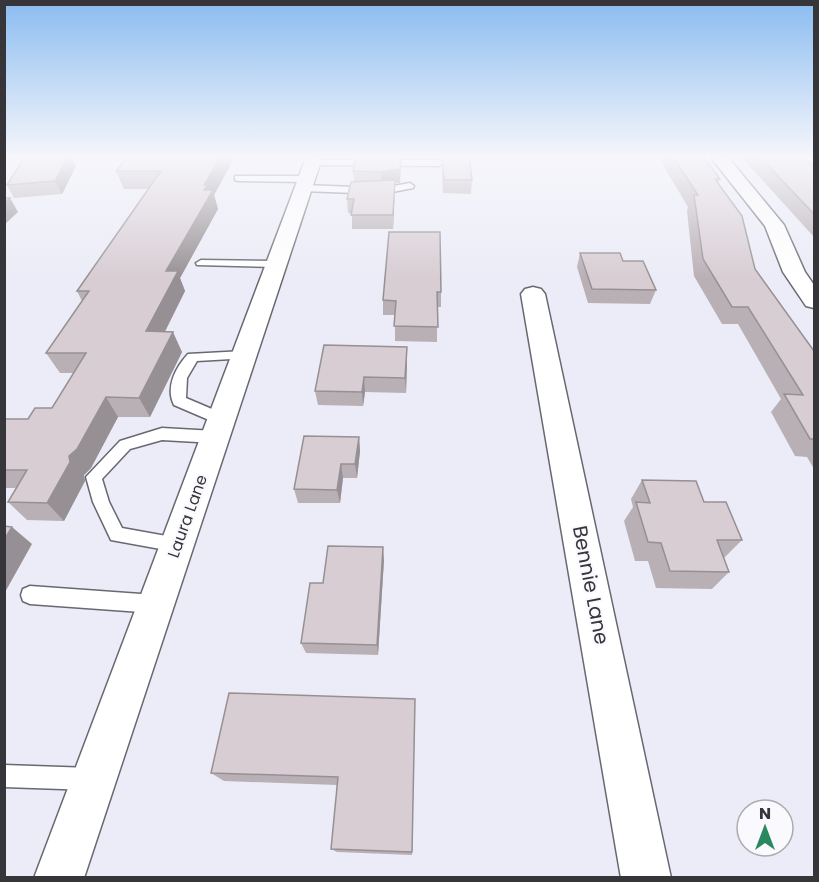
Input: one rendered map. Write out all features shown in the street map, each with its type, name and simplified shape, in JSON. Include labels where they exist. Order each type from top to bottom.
[{"type":"street","name":"Laura Lane","points":[[59,878],[300,196]]},
{"type":"street","points":[[751,196],[774,225],[794,272],[814,301]]},
{"type":"street","name":"Bennie Lane","points":[[533,294],[616,713],[646,878]]},
{"type":"lane","points":[[201,263],[276,264]]},
{"type":"lane","points":[[218,428],[179,401],[177,387],[184,367],[193,357],[244,355]]},
{"type":"lane","points":[[177,544],[117,535],[101,502],[94,477],[125,445],[162,434],[218,428]]},
{"type":"lane","points":[[30,595],[155,604]]},
{"type":"lane","points":[[4,776],[94,779]]},
{"type":"building","points":[[143,196],[209,196],[166,271],[178,271],[146,331],[173,332],[139,398],[106,397],[77,449],[69,456],[70,462],[47,503],[8,502],[27,470],[4,470],[4,419],[28,419],[35,408],[52,408],[86,353],[46,353],[89,291],[77,291]]},
{"type":"building","points":[[348,196],[394,196],[393,215],[351,215],[354,199],[347,199]]},
{"type":"building","points":[[694,196],[728,196],[742,216],[755,269],[814,351],[814,439],[810,439],[784,394],[803,395],[748,307],[732,307],[703,259]]},
{"type":"building","points":[[797,196],[814,196],[814,214]]},
{"type":"building","points":[[389,232],[440,232],[441,292],[437,292],[438,327],[394,326],[396,301],[383,300]]},
{"type":"building","points":[[580,253],[620,253],[623,261],[643,261],[656,290],[592,289]]},
{"type":"building","points":[[324,345],[407,347],[405,378],[364,377],[362,392],[315,391]]},
{"type":"building","points":[[304,436],[359,437],[355,464],[341,464],[337,490],[294,489]]},
{"type":"building","points":[[642,480],[696,481],[704,502],[726,502],[742,540],[717,540],[729,572],[670,571],[661,543],[648,542],[636,502],[650,503]]},
{"type":"building","points":[[4,526],[12,527],[4,540]]},
{"type":"building","points":[[328,546],[383,547],[377,645],[301,643],[310,583],[323,583]]},
{"type":"building","points":[[229,693],[415,699],[412,852],[331,849],[338,777],[211,773]]}]
